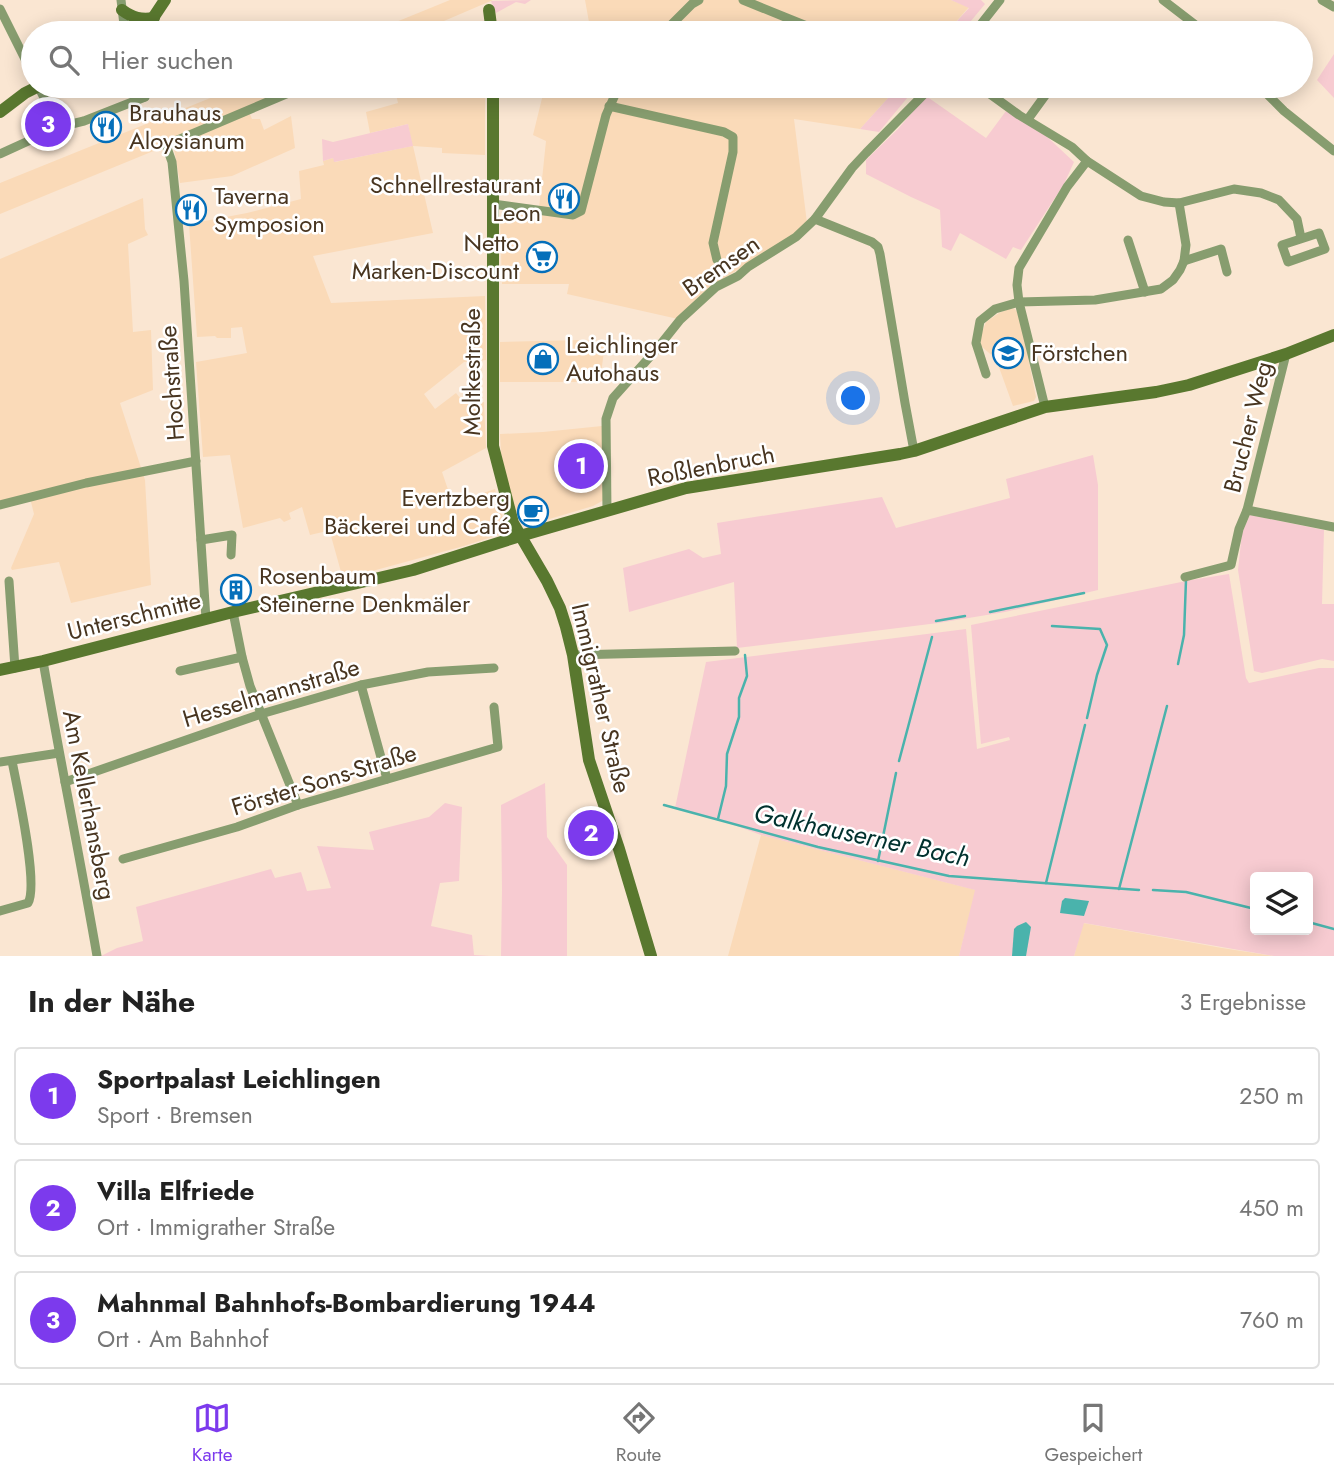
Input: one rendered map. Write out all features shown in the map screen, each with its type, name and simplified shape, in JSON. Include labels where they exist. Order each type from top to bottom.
[{"type":"street","points":[[152,21],[165,0]]},
{"type":"street","points":[[675,21],[699,0]]},
{"type":"street","points":[[743,0],[795,21]]},
{"type":"street","points":[[983,21],[1000,0]]},
{"type":"street","points":[[1163,0],[1190,21]]},
{"type":"street","points":[[1322,0],[1334,7]]},
{"type":"street","points":[[121,5],[130,15],[143,21]]},
{"type":"street","points":[[0,9],[21,51]]},
{"type":"street","points":[[489,10],[490,21]]},
{"type":"street","points":[[0,112],[21,96]]},
{"type":"street","points":[[45,98],[59,127]]},
{"type":"street","points":[[0,153],[59,127],[84,121],[142,98]]},
{"type":"street","name":"Hochstraße","points":[[206,619],[179,226],[172,162],[166,145],[277,98]]},
{"type":"street","name":"Moltkestraße","points":[[493,98],[493,446],[513,523],[520,536]]},
{"type":"street","points":[[493,204],[573,215],[583,209],[613,98]]},
{"type":"street","name":"Bremsen","points":[[607,511],[606,426],[613,398],[680,320],[716,287],[738,276],[796,237],[816,219],[852,168],[883,134],[922,98]]},
{"type":"street","points":[[996,98],[1141,196],[1179,203],[1234,189],[1261,193],[1279,200],[1297,219],[1301,238]]},
{"type":"street","points":[[1028,119],[1043,98]]},
{"type":"street","points":[[1272,98],[1334,150]]},
{"type":"street","points":[[609,106],[718,131],[733,137],[733,152],[713,243],[717,260]]},
{"type":"street","points":[[1045,407],[1018,302],[1019,268],[1067,187],[1087,161]]},
{"type":"street","points":[[986,374],[976,343],[980,321],[995,309],[1018,302],[1095,300],[1145,292],[1161,289],[1173,280],[1184,261],[1186,245],[1179,203]]},
{"type":"street","points":[[816,219],[878,247],[914,451],[1045,407],[1178,387],[1286,354],[1334,335]]},
{"type":"street","points":[[1319,233],[1325,249],[1288,262],[1282,244],[1301,238],[1319,233]]},
{"type":"street","points":[[1128,240],[1145,292]]},
{"type":"street","points":[[1184,261],[1221,249],[1227,271]]},
{"type":"street","name":"Brucher Weg","points":[[1185,577],[1231,565],[1286,354]]},
{"type":"street","name":"Roßlenbruch","points":[[520,536],[705,484],[914,451]]},
{"type":"street","points":[[0,505],[86,483],[196,461]]},
{"type":"street","name":"Brucher Weg","points":[[1247,510],[1334,527]]},
{"type":"street","points":[[201,540],[232,535],[231,555]]},
{"type":"street","name":"Unterschmitte","points":[[43,661],[413,569],[520,536]]},
{"type":"street","name":"Immigrather Straße","points":[[520,536],[560,608],[573,655],[589,760],[651,956]]},
{"type":"street","points":[[9,581],[15,667]]},
{"type":"street","points":[[233,612],[250,686],[298,805]]},
{"type":"street","points":[[573,655],[735,651]]},
{"type":"street","points":[[180,671],[242,657]]},
{"type":"street","points":[[0,670],[43,661]]},
{"type":"street","name":"Am Kellerhansberg","points":[[43,661],[97,956]]},
{"type":"street","name":"Hesselmannstraße","points":[[65,782],[261,713],[361,685],[428,672],[494,668]]},
{"type":"street","points":[[361,685],[387,779]]},
{"type":"street","name":"Förster-Sons-Straße","points":[[123,859],[256,822],[298,805],[498,747],[494,707]]},
{"type":"street","points":[[0,762],[59,753]]},
{"type":"street","points":[[0,911],[28,903],[31,894],[27,848],[12,761]]},
{"type":"shaded area","points":[[450,0],[493,0],[444,21],[398,21]]},
{"type":"shaded area","points":[[531,0],[525,4],[516,2],[496,13],[491,1]]},
{"type":"shaded area","points":[[585,0],[951,0],[969,7],[957,21],[589,21]]},
{"type":"shaded area","points":[[951,0],[981,0],[985,4],[971,21],[957,21],[969,8]]},
{"type":"shaded area","points":[[1334,54],[1334,98],[1317,80]]},
{"type":"shaded area","points":[[210,98],[270,98],[189,136],[249,112],[252,119],[260,119],[264,130],[291,116],[295,148],[232,176],[180,183],[173,143],[0,214],[0,183]]},
{"type":"shaded area","points":[[397,98],[485,98],[485,155],[442,153],[442,148],[413,146],[433,233],[313,256],[331,303],[485,296],[486,360],[464,362],[424,394],[435,409],[456,393],[464,403],[484,402],[486,448],[442,472],[455,510],[484,501],[483,493],[495,489],[505,527],[501,534],[464,546],[343,579],[331,536],[327,531],[310,535],[302,507],[289,513],[291,519],[284,522],[280,518],[243,528],[230,455],[203,457],[196,362],[247,353],[242,327],[231,328],[231,338],[197,337],[189,224],[301,199],[299,171],[324,165],[323,161],[333,158],[335,162],[412,146],[408,124],[370,133],[366,112],[398,103]]},
{"type":"shaded area","points":[[542,98],[888,98],[860,129],[794,119],[807,223],[795,235],[708,288],[678,319],[567,294],[569,284],[502,284],[500,220],[511,213],[538,218],[546,141],[533,135]]},
{"type":"shaded area","points":[[888,98],[907,98],[879,132],[860,129]]},
{"type":"shaded area","points":[[924,98],[929,98],[986,138],[1009,107],[1028,119],[1074,162],[1064,184],[1021,250],[1013,247],[1006,259],[960,233],[951,251],[942,247],[940,210],[866,174],[866,160]]},
{"type":"shaded area","points":[[408,124],[413,146],[334,162],[333,158],[323,161],[322,139],[333,142]]},
{"type":"shaded area","points":[[143,198],[145,229],[148,235],[128,244],[133,332],[151,330],[153,390],[120,403],[145,480],[151,585],[71,603],[59,562],[12,570],[11,568],[34,514],[29,494],[0,501],[0,259]]},
{"type":"shaded area","name":"Förstchen","points":[[1011,308],[1015,309],[1021,322],[1036,397],[1034,401],[1013,406],[996,359],[981,346],[980,337],[986,322]]},
{"type":"shaded area","points":[[581,340],[605,343],[601,374],[578,374],[577,382],[500,382],[500,342]]},
{"type":"shaded area","points":[[602,426],[604,500],[593,506],[526,526],[519,519],[505,475],[500,434]]},
{"type":"shaded area","points":[[1093,455],[1098,485],[1098,590],[1005,612],[938,623],[737,648],[734,582],[629,612],[623,568],[689,549],[703,558],[721,554],[717,523],[882,497],[896,528],[1010,498],[1006,479]]},
{"type":"shaded area","points":[[1250,515],[1324,530],[1322,604],[1334,604],[1334,661],[1322,659],[1262,673],[1254,671],[1238,570],[1242,533]]},
{"type":"shaded area","points":[[1229,574],[1249,683],[1319,668],[1334,668],[1334,956],[1274,956],[1084,923],[1074,956],[959,956],[975,890],[761,835],[718,819],[675,808],[706,662],[966,629],[977,749],[1010,740],[1009,737],[981,744],[971,625]]},
{"type":"shaded area","points":[[545,783],[547,837],[567,865],[567,956],[501,956],[501,805]]},
{"type":"shaded area","points":[[445,803],[462,807],[459,881],[440,883],[431,926],[472,935],[474,955],[490,956],[101,956],[117,948],[143,941],[136,907],[271,869],[275,878],[301,872],[307,891],[331,888],[317,846],[374,850],[369,832],[429,817]]},
{"type":"shaded area","points":[[761,835],[976,890],[959,956],[728,956]]},
{"type":"shaded area","points":[[1083,923],[1222,948],[1274,956],[1074,956]]},
{"type":"water","points":[[1065,898],[1089,901],[1084,916],[1060,913]]},
{"type":"water","points":[[1026,922],[1031,927],[1026,956],[1012,956],[1014,929]]},
{"type":"waterway","points":[[1178,664],[1184,635],[1186,580]]},
{"type":"waterway","points":[[990,612],[1084,593]]},
{"type":"waterway","points":[[936,621],[965,616]]},
{"type":"waterway","points":[[1052,626],[1100,629],[1107,645],[1087,718]]},
{"type":"waterway","points":[[899,761],[932,637]]},
{"type":"waterway","points":[[718,819],[726,786],[727,754],[739,717],[739,698],[747,676],[745,655]]},
{"type":"waterway","points":[[1119,889],[1167,706]]},
{"type":"waterway","points":[[1046,883],[1085,725]]},
{"type":"waterway","points":[[878,861],[896,773]]},
{"type":"waterway","name":"Galkhauserner Bach","points":[[664,805],[818,847],[949,876],[1139,890]]},
{"type":"waterway","name":"Galkhauserner Bach","points":[[1153,890],[1186,892],[1250,908]]},
{"type":"waterway","name":"Galkhauserner Bach","points":[[1313,923],[1334,929]]},
{"type":"place","name":"Mahnmal Bahnhofs-Bombardierung 1944","points":[[48,124]]},
{"type":"place","name":"Brauhaus Aloysianum","points":[[106,127]]},
{"type":"place","name":"Schnellrestaurant Leon","points":[[564,199]]},
{"type":"place","name":"Taverna Symposion","points":[[191,210]]},
{"type":"place","name":"Netto Marken-Discount","points":[[542,257]]},
{"type":"place","name":"Förstchen","points":[[1008,353]]},
{"type":"place","name":"Leichlinger Autohaus","points":[[543,359]]},
{"type":"place","name":"Sportpalast Leichlingen","points":[[581,466]]},
{"type":"place","name":"Evertzberg Bäckerei und Café","points":[[533,512]]},
{"type":"place","name":"Rosenbaum Steinerne Denkmäler","points":[[236,590]]},
{"type":"place","name":"Villa Elfriede","points":[[591,833]]}]
